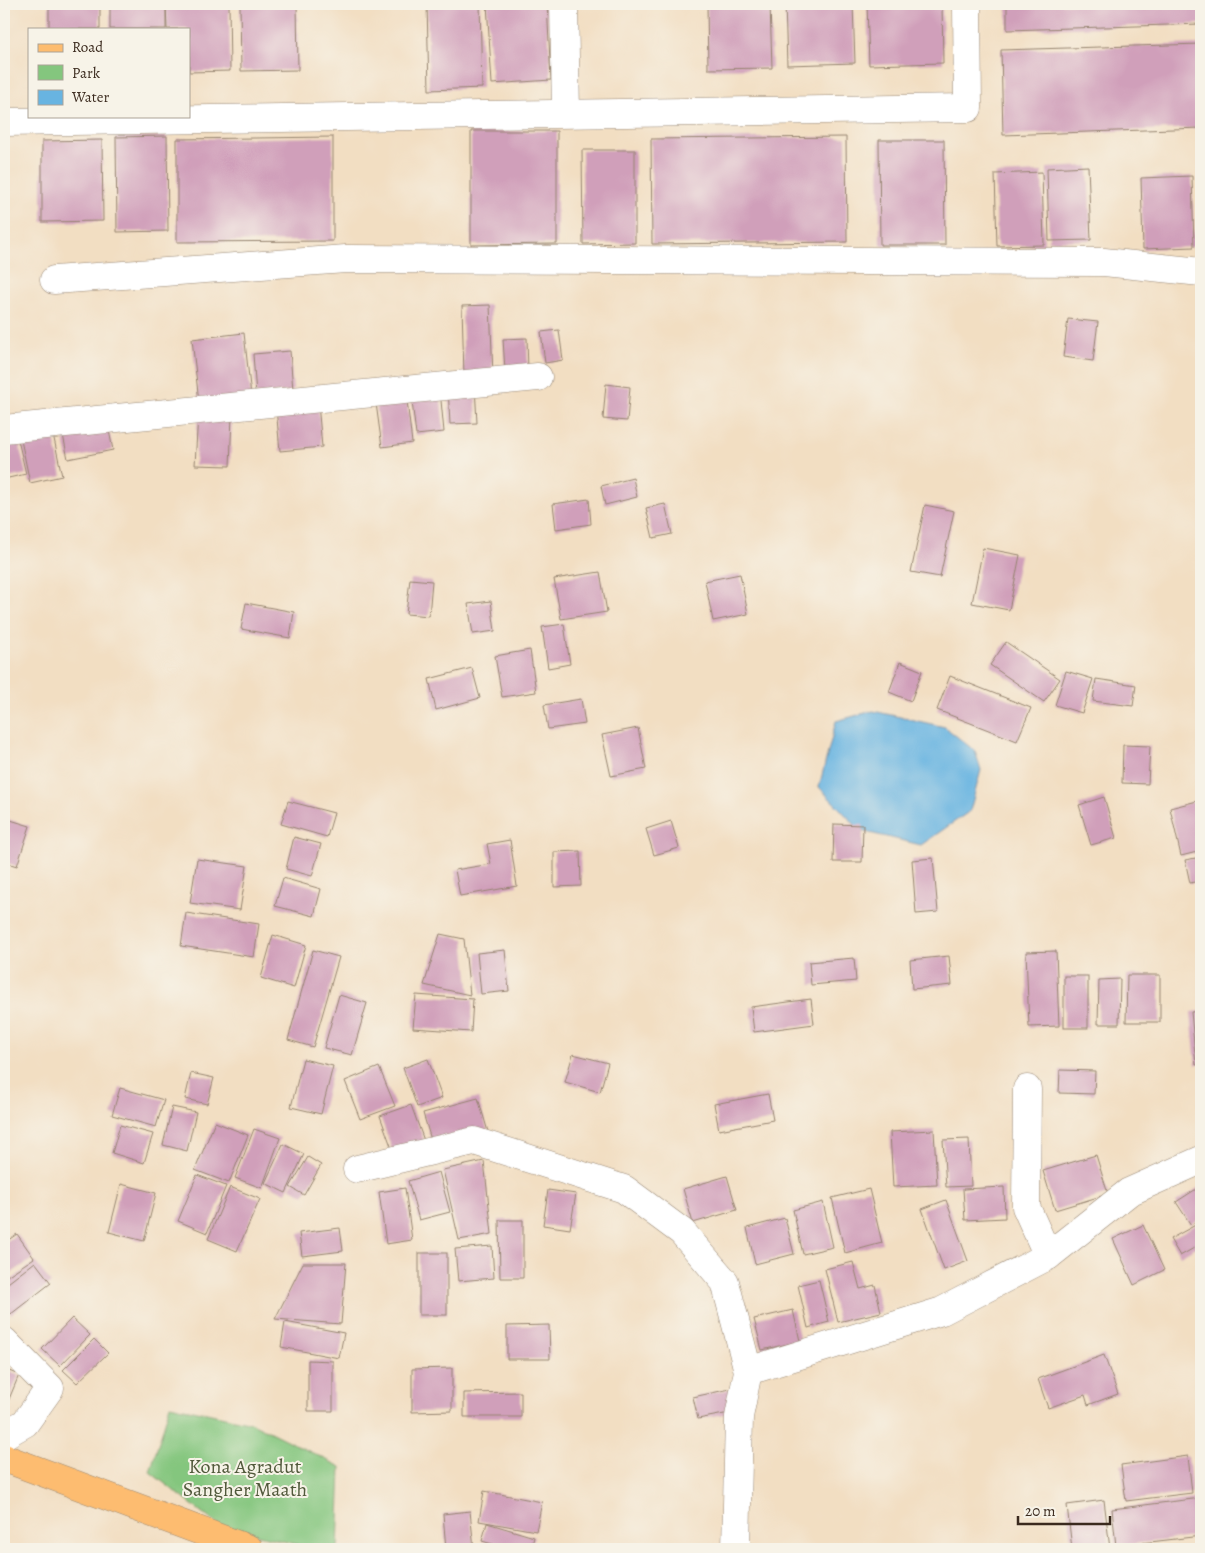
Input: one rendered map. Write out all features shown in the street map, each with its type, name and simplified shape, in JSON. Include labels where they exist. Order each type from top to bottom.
[{"type":"main road","points":[[4,1458],[249,1549]]},
{"type":"street","points":[[564,4],[566,113]]},
{"type":"street","points":[[4,122],[968,108],[967,4]]},
{"type":"street","points":[[54,280],[346,259],[1104,262],[1201,272]]},
{"type":"street","points":[[4,429],[538,377]]},
{"type":"street","points":[[1026,1089],[1026,1207],[1048,1256]]},
{"type":"street","points":[[357,1169],[474,1142],[624,1189],[682,1232],[724,1282],[748,1371],[739,1417],[736,1549]]},
{"type":"street","points":[[748,1371],[942,1311],[1048,1256],[1129,1192],[1201,1160]]},
{"type":"street","points":[[4,1341],[50,1388],[24,1423],[4,1435]]},
{"type":"green space","name":"Kona Agradut Sangher Maath","points":[[170,1405],[252,1423],[341,1467],[338,1549],[315,1549],[218,1525],[150,1472]]},
{"type":"water","points":[[873,711],[945,727],[975,751],[981,770],[970,811],[921,845],[861,831],[819,787],[836,721]]},
{"type":"building","points":[[49,4],[100,4],[100,28],[49,28]]},
{"type":"building","points":[[110,4],[166,4],[166,28],[110,28]]},
{"type":"building","points":[[166,4],[229,4],[230,71],[190,72],[190,28],[167,28]]},
{"type":"building","points":[[240,4],[297,4],[298,70],[241,71]]},
{"type":"building","points":[[427,4],[480,4],[482,88],[429,90]]},
{"type":"building","points":[[487,4],[547,4],[551,80],[492,84]]},
{"type":"building","points":[[707,4],[770,4],[772,68],[708,69]]},
{"type":"building","points":[[785,4],[853,4],[855,63],[787,65]]},
{"type":"building","points":[[867,4],[942,4],[943,63],[869,65]]},
{"type":"building","points":[[1007,4],[1201,4],[1201,24],[1007,30]]},
{"type":"building","points":[[1201,44],[1201,128],[1003,135],[1001,50]]},
{"type":"building","points":[[471,131],[557,131],[557,244],[471,245]]},
{"type":"building","points":[[167,136],[168,231],[117,232],[116,137]]},
{"type":"building","points":[[333,137],[333,241],[177,242],[177,139]]},
{"type":"building","points":[[846,137],[847,242],[652,244],[651,139]]},
{"type":"building","points":[[102,140],[103,221],[42,222],[42,141]]},
{"type":"building","points":[[879,140],[944,140],[945,245],[880,245]]},
{"type":"building","points":[[582,150],[635,150],[635,243],[583,244]]},
{"type":"building","points":[[1088,166],[1091,240],[1049,241],[1047,168]]},
{"type":"building","points":[[1042,172],[1044,245],[997,246],[995,174]]},
{"type":"building","points":[[1192,176],[1194,247],[1143,249],[1141,178]]},
{"type":"building","points":[[490,305],[493,375],[464,376],[462,306]]},
{"type":"building","points":[[1068,319],[1098,322],[1093,361],[1063,357]]},
{"type":"building","points":[[559,330],[563,360],[545,363],[541,332]]},
{"type":"building","points":[[244,333],[251,396],[199,402],[192,339]]},
{"type":"building","points":[[527,338],[528,370],[505,371],[503,339]]},
{"type":"building","points":[[290,351],[293,391],[256,395],[253,354]]},
{"type":"building","points":[[606,384],[630,387],[627,421],[603,419]]},
{"type":"building","points":[[475,386],[477,423],[450,424],[448,387]]},
{"type":"building","points":[[440,390],[444,432],[416,435],[411,393]]},
{"type":"building","points":[[406,392],[412,443],[382,447],[375,396]]},
{"type":"building","points":[[318,404],[322,447],[280,451],[276,408]]},
{"type":"building","points":[[198,414],[232,415],[230,466],[195,465]]},
{"type":"building","points":[[107,421],[113,450],[68,459],[62,430]]},
{"type":"building","points":[[53,434],[62,476],[30,483],[21,440]]},
{"type":"building","points":[[18,440],[26,474],[4,479],[4,443]]},
{"type":"building","points":[[633,478],[637,497],[605,505],[601,486]]},
{"type":"building","points":[[589,499],[591,524],[556,529],[553,504]]},
{"type":"building","points":[[665,504],[672,534],[653,538],[646,508]]},
{"type":"building","points":[[925,505],[954,511],[940,577],[911,572]]},
{"type":"building","points":[[983,548],[1020,555],[1009,610],[972,603]]},
{"type":"building","points":[[600,572],[607,612],[561,619],[554,579]]},
{"type":"building","points":[[740,574],[748,614],[713,621],[705,581]]},
{"type":"building","points":[[410,579],[432,581],[429,616],[406,614]]},
{"type":"building","points":[[491,601],[495,631],[473,634],[468,604]]},
{"type":"building","points":[[246,603],[294,612],[290,638],[241,629]]},
{"type":"building","points":[[564,624],[570,664],[548,668],[542,627]]},
{"type":"building","points":[[1006,642],[1060,679],[1044,702],[990,665]]},
{"type":"building","points":[[530,650],[536,692],[502,697],[495,656]]},
{"type":"building","points":[[900,662],[922,671],[911,701],[889,692]]},
{"type":"building","points":[[472,668],[480,698],[436,710],[429,679]]},
{"type":"building","points":[[1066,671],[1093,679],[1082,713],[1055,705]]},
{"type":"building","points":[[950,676],[1031,708],[1017,741],[937,710]]},
{"type":"building","points":[[1096,679],[1136,685],[1133,706],[1093,701]]},
{"type":"building","points":[[581,699],[585,724],[548,729],[544,705]]},
{"type":"building","points":[[638,728],[646,769],[611,776],[602,735]]},
{"type":"building","points":[[1123,745],[1150,746],[1148,784],[1122,783]]},
{"type":"building","points":[[1104,797],[1116,838],[1091,845],[1079,805]]},
{"type":"building","points":[[1201,800],[1201,851],[1181,856],[1170,808]]},
{"type":"building","points":[[288,801],[334,813],[327,837],[281,824]]},
{"type":"building","points":[[4,818],[30,826],[17,866],[4,862]]},
{"type":"building","points":[[671,821],[679,848],[654,855],[646,829]]},
{"type":"building","points":[[834,824],[863,825],[862,862],[833,862]]},
{"type":"building","points":[[294,837],[321,844],[312,876],[286,869]]},
{"type":"building","points":[[510,840],[517,886],[460,896],[455,870],[491,864],[487,844]]},
{"type":"building","points":[[580,851],[581,886],[554,887],[554,852]]},
{"type":"building","points":[[1201,857],[1201,881],[1190,883],[1185,860]]},
{"type":"building","points":[[933,858],[938,912],[916,914],[912,860]]},
{"type":"building","points":[[197,859],[247,866],[240,910],[190,903]]},
{"type":"building","points":[[283,878],[321,889],[314,916],[275,906]]},
{"type":"building","points":[[186,913],[259,924],[254,957],[181,946]]},
{"type":"building","points":[[440,934],[464,939],[470,995],[424,985]]},
{"type":"building","points":[[273,935],[306,945],[294,988],[261,978]]},
{"type":"building","points":[[313,950],[339,957],[313,1047],[288,1040]]},
{"type":"building","points":[[505,950],[509,991],[481,994],[477,953]]},
{"type":"building","points":[[1056,951],[1059,1026],[1029,1027],[1026,952]]},
{"type":"building","points":[[949,956],[952,985],[912,989],[910,960]]},
{"type":"building","points":[[854,958],[856,981],[811,985],[809,962]]},
{"type":"building","points":[[1127,975],[1160,975],[1160,1022],[1126,1022]]},
{"type":"building","points":[[1064,976],[1088,976],[1088,1028],[1064,1028]]},
{"type":"building","points":[[1120,979],[1119,1024],[1098,1024],[1099,980]]},
{"type":"building","points":[[339,995],[367,1003],[352,1055],[324,1048]]},
{"type":"building","points":[[416,995],[473,999],[471,1032],[413,1028]]},
{"type":"building","points":[[811,999],[814,1024],[754,1032],[751,1007]]},
{"type":"building","points":[[1201,1011],[1201,1064],[1196,1065],[1191,1012]]},
{"type":"building","points":[[573,1054],[608,1063],[600,1092],[565,1082]]},
{"type":"building","points":[[303,1059],[333,1066],[321,1114],[291,1107]]},
{"type":"building","points":[[428,1059],[442,1098],[417,1107],[403,1068]]},
{"type":"building","points":[[379,1067],[395,1106],[360,1119],[345,1081]]},
{"type":"building","points":[[1060,1070],[1095,1071],[1094,1094],[1059,1093]]},
{"type":"building","points":[[191,1073],[214,1078],[207,1104],[185,1099]]},
{"type":"building","points":[[120,1088],[164,1100],[156,1127],[112,1115]]},
{"type":"building","points":[[768,1094],[773,1120],[719,1130],[714,1104]]},
{"type":"building","points":[[478,1098],[489,1135],[434,1150],[423,1113]]},
{"type":"building","points":[[411,1105],[426,1146],[395,1157],[380,1116]]},
{"type":"building","points":[[172,1107],[196,1112],[187,1151],[163,1145]]},
{"type":"building","points":[[215,1122],[248,1135],[229,1183],[195,1170]]},
{"type":"building","points":[[120,1125],[153,1134],[144,1163],[112,1153]]},
{"type":"building","points":[[254,1129],[280,1138],[262,1188],[235,1178]]},
{"type":"building","points":[[934,1130],[937,1185],[893,1187],[890,1132]]},
{"type":"building","points":[[969,1139],[971,1186],[946,1187],[943,1140]]},
{"type":"building","points":[[283,1144],[304,1154],[286,1193],[265,1183]]},
{"type":"building","points":[[1096,1155],[1108,1194],[1055,1210],[1043,1171]]},
{"type":"building","points":[[308,1157],[321,1165],[304,1195],[290,1187]]},
{"type":"building","points":[[484,1161],[492,1234],[459,1240],[443,1170]]},
{"type":"building","points":[[439,1172],[450,1212],[419,1220],[408,1181]]},
{"type":"building","points":[[197,1175],[226,1186],[207,1233],[178,1221]]},
{"type":"building","points":[[727,1176],[737,1210],[693,1223],[683,1189]]},
{"type":"building","points":[[121,1184],[156,1193],[144,1241],[109,1232]]},
{"type":"building","points":[[1201,1186],[1201,1217],[1191,1225],[1176,1202]]},
{"type":"building","points":[[230,1187],[260,1199],[237,1251],[208,1239]]},
{"type":"building","points":[[1004,1187],[1005,1218],[965,1220],[963,1189]]},
{"type":"building","points":[[405,1188],[412,1240],[386,1244],[379,1192]]},
{"type":"building","points":[[869,1189],[882,1243],[845,1253],[832,1198]]},
{"type":"building","points":[[548,1190],[576,1194],[570,1229],[543,1225]]},
{"type":"building","points":[[946,1200],[968,1261],[944,1270],[922,1209]]},
{"type":"building","points":[[823,1202],[833,1247],[803,1254],[793,1210]]},
{"type":"building","points":[[785,1218],[794,1254],[755,1264],[747,1228]]},
{"type":"building","points":[[499,1220],[523,1220],[523,1278],[500,1278]]},
{"type":"building","points":[[1201,1222],[1201,1244],[1180,1256],[1170,1239]]},
{"type":"building","points":[[1143,1225],[1164,1270],[1134,1285],[1113,1239]]},
{"type":"building","points":[[340,1228],[343,1251],[302,1256],[299,1233]]},
{"type":"building","points":[[17,1234],[34,1258],[4,1278],[4,1243]]},
{"type":"building","points":[[492,1246],[494,1278],[458,1281],[455,1249]]},
{"type":"building","points":[[419,1253],[447,1253],[447,1315],[419,1315]]},
{"type":"building","points":[[35,1262],[51,1283],[11,1314],[4,1304],[4,1286]]},
{"type":"building","points":[[853,1262],[860,1289],[875,1285],[881,1312],[838,1322],[825,1269]]},
{"type":"building","points":[[303,1263],[346,1263],[341,1324],[275,1319]]},
{"type":"building","points":[[819,1280],[829,1322],[808,1328],[798,1285]]},
{"type":"building","points":[[793,1310],[800,1341],[762,1350],[754,1319]]},
{"type":"building","points":[[72,1318],[90,1335],[60,1366],[42,1349]]},
{"type":"building","points":[[285,1322],[344,1333],[339,1358],[281,1347]]},
{"type":"building","points":[[549,1325],[550,1359],[507,1359],[507,1326]]},
{"type":"building","points":[[94,1339],[108,1353],[77,1383],[63,1370]]},
{"type":"building","points":[[1104,1355],[1118,1394],[1088,1405],[1085,1395],[1048,1408],[1038,1379]]},
{"type":"building","points":[[308,1360],[333,1361],[333,1411],[308,1411]]},
{"type":"building","points":[[1201,1365],[1201,1383],[1197,1366]]},
{"type":"building","points":[[452,1368],[452,1411],[412,1412],[412,1369]]},
{"type":"building","points":[[4,1369],[19,1375],[4,1411]]},
{"type":"building","points":[[730,1389],[735,1412],[698,1419],[693,1397]]},
{"type":"building","points":[[521,1392],[521,1417],[464,1417],[464,1393]]},
{"type":"building","points":[[1188,1456],[1192,1493],[1126,1501],[1121,1465]]},
{"type":"building","points":[[484,1491],[542,1502],[536,1531],[479,1521]]},
{"type":"building","points":[[1201,1498],[1201,1536],[1116,1546],[1112,1509]]},
{"type":"building","points":[[1104,1500],[1110,1549],[1072,1549],[1067,1505]]},
{"type":"building","points":[[470,1511],[474,1549],[446,1549],[443,1514]]},
{"type":"building","points":[[487,1523],[534,1537],[531,1549],[509,1549],[482,1541]]}]
